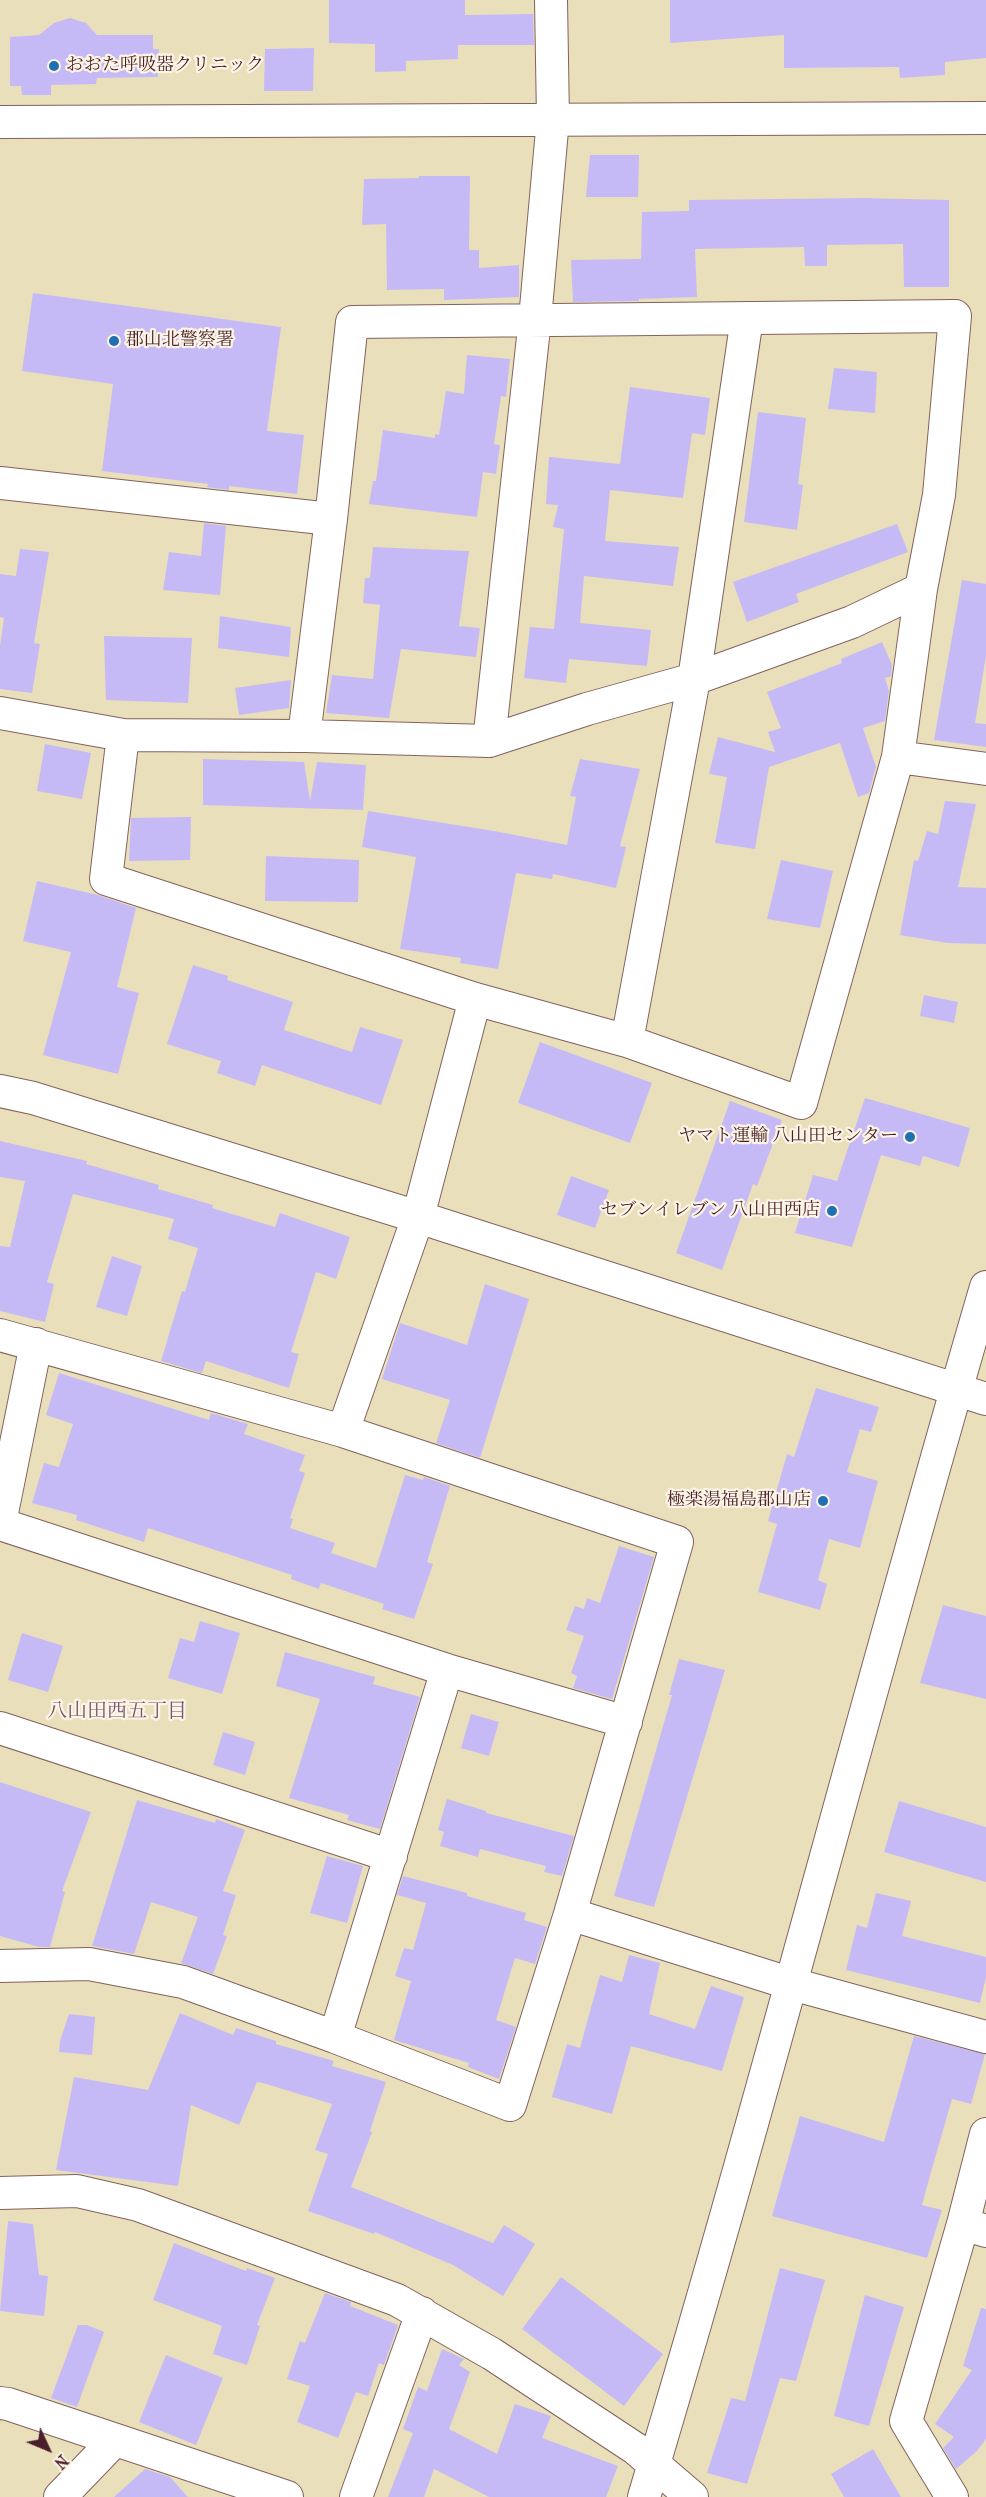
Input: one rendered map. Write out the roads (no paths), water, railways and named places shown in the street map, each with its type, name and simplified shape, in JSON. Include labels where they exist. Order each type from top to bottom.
[{"type":"street","points":[[489,741],[536,319],[553,119],[551,0]]},
{"type":"street","points":[[0,122],[986,118]]},
{"type":"street","points":[[123,735],[106,879],[475,999],[627,1041],[801,1103],[898,757],[921,589],[939,495],[955,316],[352,322],[331,519],[304,736]]},
{"type":"street","points":[[627,1041],[694,679],[747,318]]},
{"type":"street","points":[[0,483],[331,519]]},
{"type":"street","points":[[0,712],[123,735],[304,736],[489,741],[586,709],[694,679],[852,622],[921,589]]},
{"type":"street","points":[[898,757],[986,769]]},
{"type":"street","points":[[343,1431],[418,1217],[475,999]]},
{"type":"street","points":[[0,1091],[33,1098],[418,1217],[986,1399]]},
{"type":"street","points":[[644,2497],[698,2320],[986,1287]]},
{"type":"street","points":[[0,1335],[343,1431],[677,1542],[570,1914],[510,2105],[335,2037],[183,1982],[89,1964],[0,1966]]},
{"type":"street","points":[[36,1344],[0,1523],[447,1670],[626,1722]]},
{"type":"street","points":[[335,2037],[447,1670]]},
{"type":"street","points":[[0,1728],[391,1856]]},
{"type":"street","points":[[570,1914],[792,1984],[986,2037]]},
{"type":"street","points":[[952,2497],[906,2421],[975,2227],[986,2134]]},
{"type":"street","points":[[0,2193],[76,2192],[138,2205],[397,2300],[500,2359],[654,2463],[692,2497]]},
{"type":"street","points":[[356,2497],[422,2313]]},
{"type":"street","points":[[0,2403],[287,2497]]},
{"type":"street","points":[[60,2497],[114,2441]]},
{"type":"place","name":"おおた呼吸器クリニック","points":[[54,66]]},
{"type":"place","name":"郡山北警察署","points":[[114,341]]},
{"type":"place","name":"ヤマト運輸 八山田センター","points":[[910,1137]]},
{"type":"place","name":"セブンイレブン 八山田西店","points":[[832,1211]]},
{"type":"place","name":"極楽湯福島郡山店","points":[[823,1501]]},
{"type":"district","name":"八山田西五丁目","points":[[117,1712]]}]
